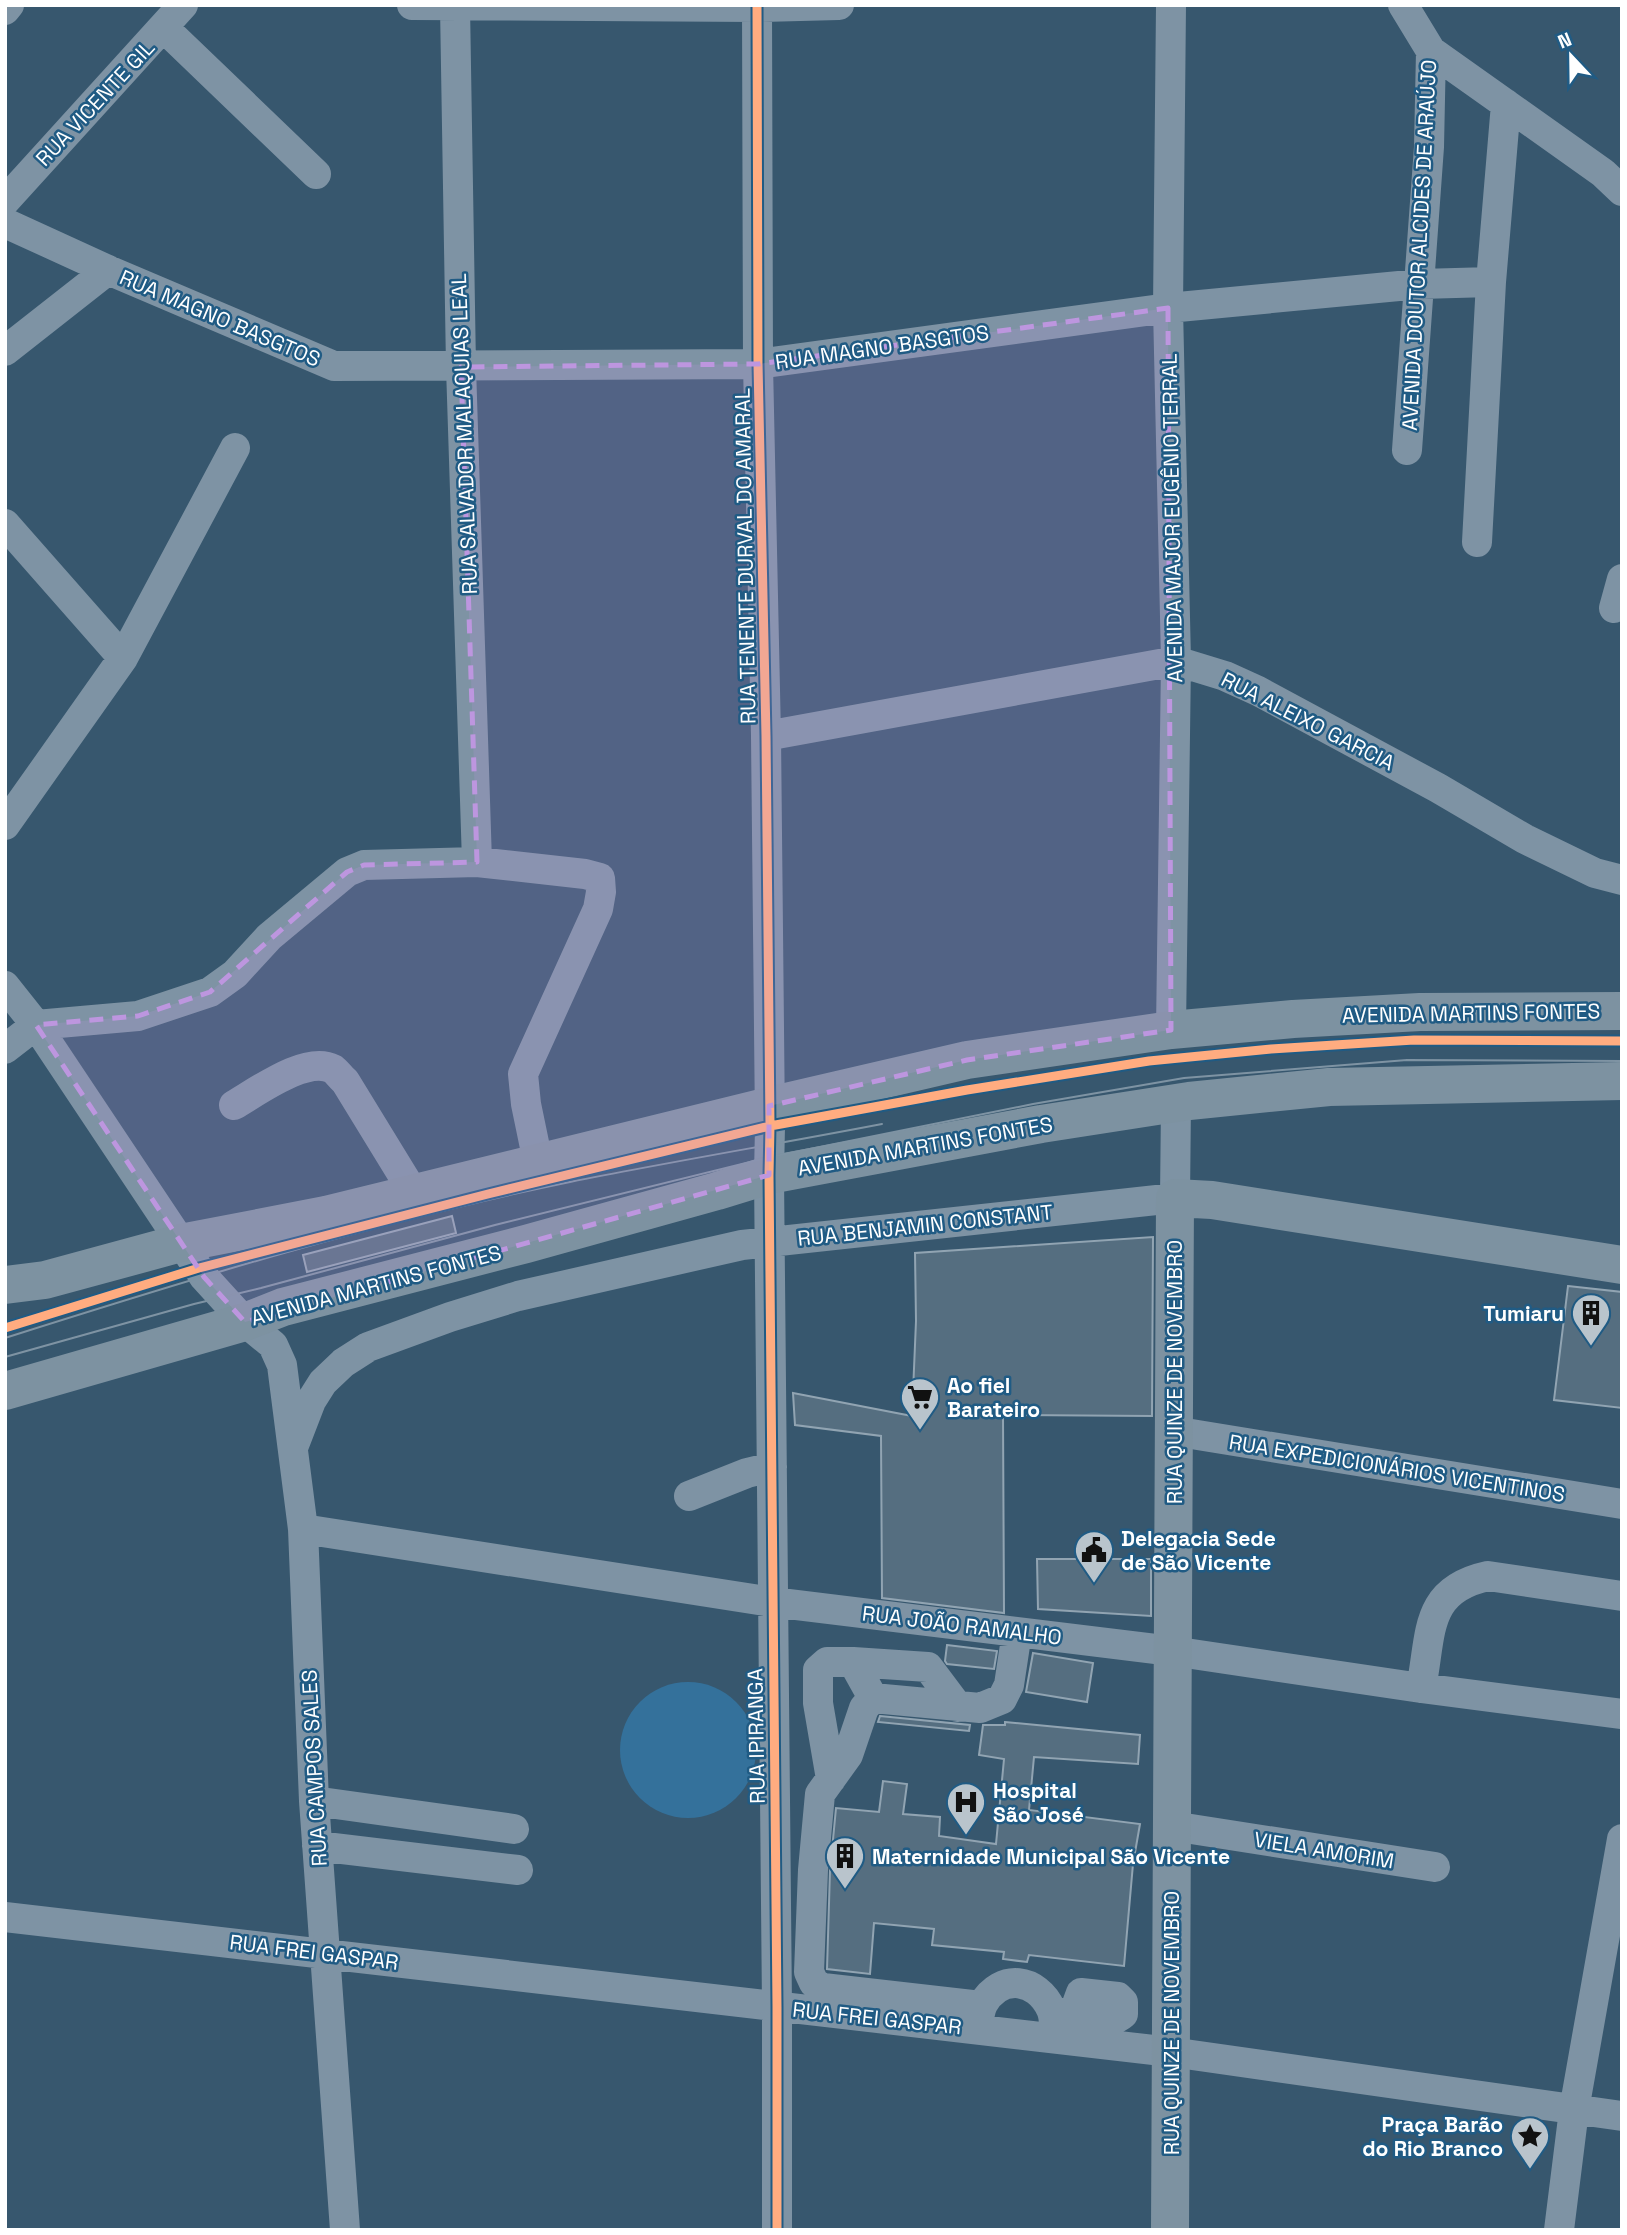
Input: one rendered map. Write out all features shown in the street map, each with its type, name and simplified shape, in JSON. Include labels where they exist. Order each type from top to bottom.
[{"type":"main road","name":"AVENIDA MARTINS FONTES","points":[[5,1285],[45,1280],[181,1243],[326,1215],[769,1105],[967,1060],[1171,1030],[1370,1014],[1622,1011]]},
{"type":"main road","name":"AVENIDA MARTINS FONTES","points":[[5,1391],[245,1322],[283,1307],[526,1244],[769,1175],[1041,1124],[1176,1102],[1375,1084],[1622,1081]]},
{"type":"main road","name":"RUA BENJAMIN CONSTANT","points":[[1175,1198],[1212,1200],[1622,1265]]},
{"type":"main road","name":"RUA QUINZE DE NOVEMBRO","points":[[1170,2230],[1175,1198]]},
{"type":"street","points":[[5,9],[9,5]]},
{"type":"street","name":"RUA VICENTE GIL","points":[[5,201],[183,5]]},
{"type":"street","points":[[412,5],[839,5]]},
{"type":"street","name":"AVENIDA MAJOR EUGÊNIO TERRAL","points":[[1171,5],[1168,307],[1176,661],[1171,1030]]},
{"type":"street","name":"AVENIDA DOUTOR ALCIDES DE ARAÚJO","points":[[1403,5],[1431,51],[1429,146],[1407,450]]},
{"type":"street","name":"RUA SALVADOR MALAQUIAS LEAL","points":[[455,6],[461,367],[477,862]]},
{"type":"street","name":"RUA TENENTE DURVAL DO AMARAL","points":[[757,6],[758,365],[766,736],[769,1175]]},
{"type":"street","points":[[164,28],[316,174]]},
{"type":"street","points":[[1431,51],[1603,173],[1622,191]]},
{"type":"street","points":[[1477,542],[1491,282],[1506,104]]},
{"type":"street","name":"RUA MAGNO BASGTOS","points":[[5,223],[107,270],[334,366],[758,365],[1168,307],[1420,284],[1491,282]]},
{"type":"street","points":[[5,351],[107,270]]},
{"type":"street","points":[[5,825],[123,658],[235,448]]},
{"type":"street","points":[[5,524],[123,658]]},
{"type":"street","points":[[1615,608],[1622,579]]},
{"type":"street","name":"RUA ALEIXO GARCIA","points":[[766,736],[1176,661],[1226,676],[1258,691],[1438,788],[1525,839],[1595,873],[1622,880]]},
{"type":"street","points":[[5,1049],[36,1025],[138,1016],[210,992],[234,974],[269,937],[337,880],[347,872],[364,865],[477,862],[600,878],[598,909],[523,1074],[538,1162]]},
{"type":"street","name":"RUA CAMPOS SALES","points":[[5,986],[36,1025],[212,1287],[245,1322],[272,1345],[282,1365],[303,1529],[314,1801],[345,2230]]},
{"type":"street","points":[[234,1105],[302,1068],[319,1066],[333,1069],[345,1081],[412,1192]]},
{"type":"street","name":"RUA QUINZE DE NOVEMBRO","points":[[1175,1198],[1176,1102]]},
{"type":"street","points":[[769,1175],[769,1241]]},
{"type":"street","name":"RUA BENJAMIN CONSTANT","points":[[293,1449],[311,1401],[323,1382],[343,1363],[368,1347],[518,1296],[769,1241],[1175,1198]]},
{"type":"street","name":"RUA IPIRANGA","points":[[769,1241],[777,2230]]},
{"type":"street","name":"RUA EXPEDICIONÁRIOS VICENTINOS","points":[[1173,1431],[1622,1504]]},
{"type":"street","points":[[689,1496],[747,1473],[772,1467]]},
{"type":"street","name":"RUA JOÃO RAMALHO","points":[[303,1529],[772,1602],[1172,1651],[1421,1688],[1622,1714]]},
{"type":"street","points":[[1421,1688],[1434,1612],[1444,1597],[1472,1579],[1488,1576],[1622,1596]]},
{"type":"street","points":[[873,1698],[980,1708],[1002,1699],[1009,1685],[1017,1633]]},
{"type":"street","points":[[831,1779],[818,1703],[818,1670],[827,1662],[928,1667],[958,1707]]},
{"type":"street","points":[[853,1662],[873,1698]]},
{"type":"street","points":[[873,1698],[864,1708],[848,1755],[820,1794],[813,1870],[809,1972],[814,1983],[823,1988],[980,2018],[992,1992],[1006,1983],[1023,1982],[1041,1994],[1060,2021]]},
{"type":"street","points":[[314,1801],[514,1829]]},
{"type":"street","name":"VIELA AMORIM","points":[[1171,1826],[1435,1867]]},
{"type":"street","points":[[1559,2230],[1574,2110],[1622,1839]]},
{"type":"street","points":[[317,1846],[517,1870]]},
{"type":"street","name":"RUA FREI GASPAR","points":[[5,1917],[777,2007],[1060,2021],[1171,2052],[1622,2116]]},
{"type":"highlighted area","points":[[1168,308],[1171,1030],[967,1060],[769,1106],[769,1175],[245,1322],[204,1277],[36,1025],[138,1016],[210,992],[347,872],[364,865],[477,862],[461,367],[758,364]]},
{"type":"shaded area","points":[[688,1682],[714,1687],[736,1702],[751,1724],[756,1750],[751,1776],[736,1798],[714,1813],[688,1818],[662,1813],[640,1798],[625,1776],[620,1750],[625,1724],[640,1702],[662,1687]]},
{"type":"building","points":[[452,1216],[456,1233],[307,1272],[303,1255]]},
{"type":"building","name":"Ao fiel Barateiro","points":[[1153,1237],[1152,1416],[1003,1415],[1004,1613],[882,1598],[881,1436],[795,1425],[793,1393],[912,1416],[916,1321],[915,1253]]},
{"type":"building","name":"Tumiaru","points":[[1568,1286],[1622,1292],[1622,1408],[1554,1400]]},
{"type":"building","name":"Delegacia Sede de São Vicente","points":[[1037,1559],[1151,1559],[1151,1616],[1038,1609]]},
{"type":"building","points":[[947,1645],[997,1651],[994,1669],[947,1664]]},
{"type":"building","points":[[1033,1653],[1093,1663],[1087,1702],[1026,1692]]},
{"type":"building","points":[[880,1716],[970,1725],[969,1731],[878,1722]]},
{"type":"building","points":[[1005,1722],[1140,1735],[1138,1764],[1034,1757],[1029,1810],[1140,1824],[1133,1864],[1124,1966],[1029,1955],[1027,1962],[1003,1959],[1004,1952],[932,1945],[934,1929],[874,1923],[870,1974],[827,1969],[830,1871],[836,1808],[879,1812],[883,1781],[907,1784],[903,1814],[940,1817],[939,1836],[996,1844],[1004,1759],[979,1755],[983,1725],[1005,1725]]},
{"type":"tram line","points":[[5,1357],[495,1225],[770,1157],[1033,1104],[1184,1078],[1407,1060],[1622,1061]]},
{"type":"tram line","points":[[5,1338],[215,1273],[356,1233],[499,1197],[882,1124]]},
{"type":"cycle path","points":[[757,5],[758,364],[766,736],[770,1126],[777,2230]]},
{"type":"cycle path","points":[[5,1328],[199,1268],[488,1194],[770,1126],[967,1090],[1149,1061],[1271,1049],[1414,1040],[1622,1041]]},
{"type":"place","name":"Tumiaru","points":[[1591,1347]]},
{"type":"place","name":"Ao fiel Barateiro","points":[[920,1431]]},
{"type":"place","name":"Delegacia Sede de São Vicente","points":[[1094,1584]]},
{"type":"place","name":"Hospital São José","points":[[966,1836]]},
{"type":"place","name":"Maternidade Municipal São Vicente","points":[[845,1890]]},
{"type":"place","name":"Praça Barão do Rio Branco","points":[[1530,2170]]}]
